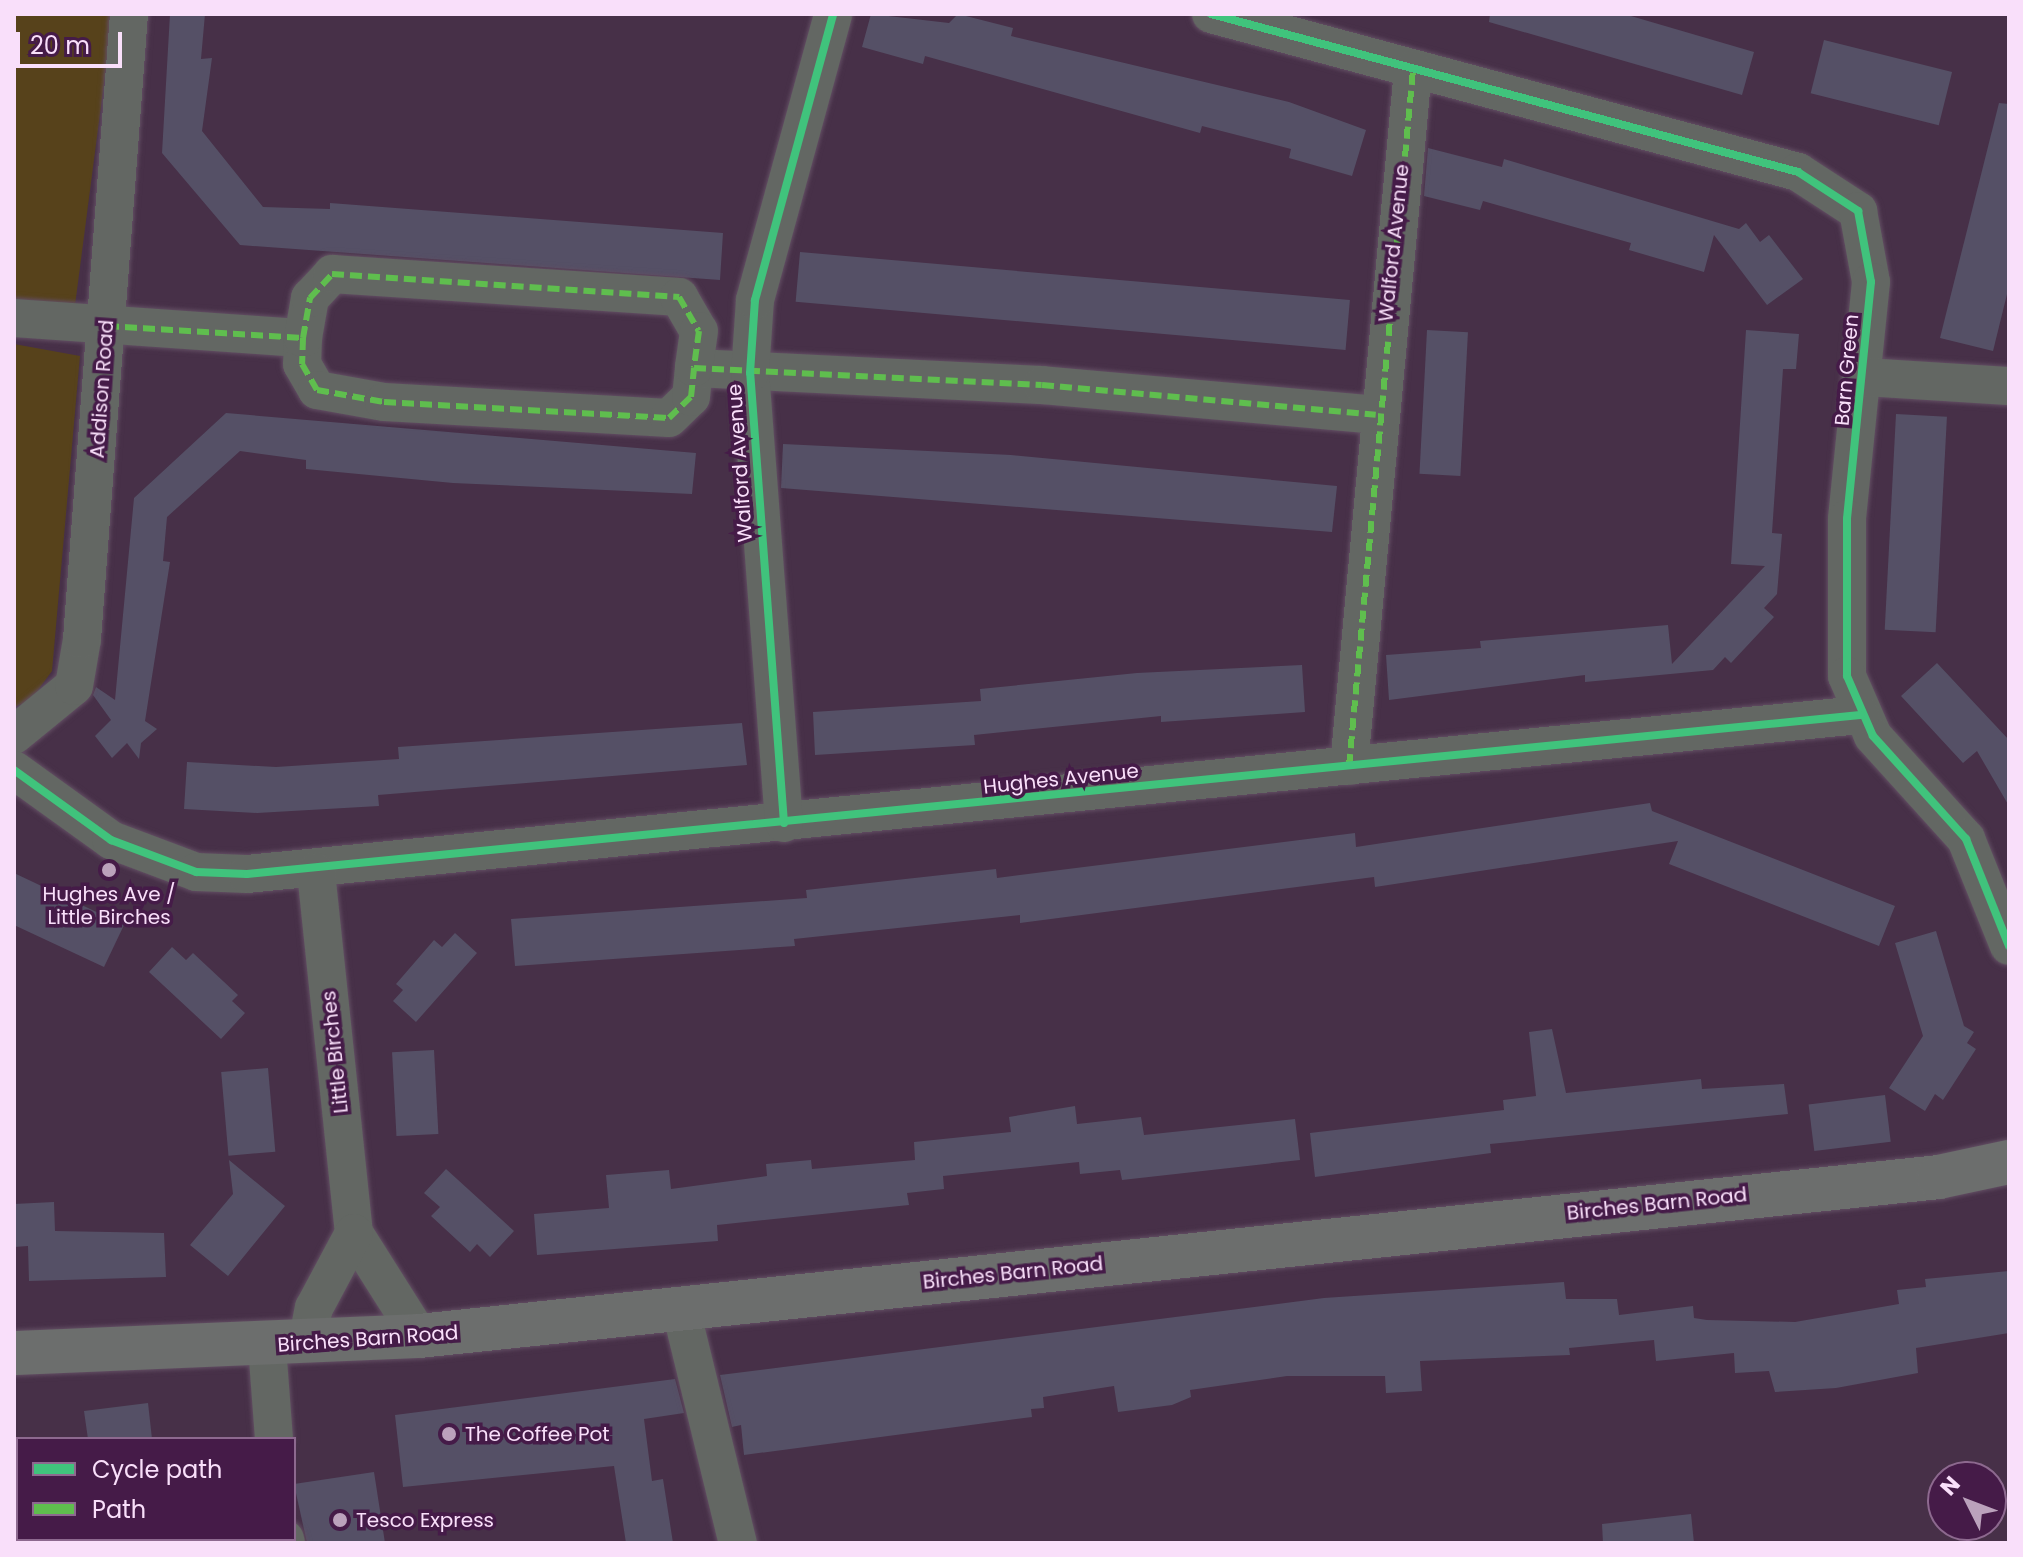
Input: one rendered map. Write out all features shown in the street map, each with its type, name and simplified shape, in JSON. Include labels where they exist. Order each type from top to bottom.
[{"type":"main road","name":"Birches Barn Road","points":[[14,1353],[287,1344],[419,1336],[1939,1177],[2009,1162]]},
{"type":"street","name":"Addison Road","points":[[14,735],[74,686],[107,326],[129,14]]},
{"type":"street","name":"Walford Avenue","points":[[784,823],[750,373],[755,300],[833,14]]},
{"type":"street","name":"Barn Green","points":[[1211,14],[1798,172],[1841,195],[1868,238],[1864,377],[1847,519],[1847,676],[1860,715]]},
{"type":"street","name":"Walford Avenue","points":[[1349,766],[1376,415],[1413,70]]},
{"type":"street","name":"Walford Avenue","points":[[332,274],[679,297],[699,331],[694,368],[691,397],[669,418],[384,402],[317,390],[302,364],[303,338],[310,298],[332,274]]},
{"type":"street","points":[[14,318],[303,338]]},
{"type":"street","name":"Walford Avenue","points":[[694,368],[1042,385],[1376,415]]},
{"type":"street","points":[[1864,377],[2009,386]]},
{"type":"street","points":[[1860,715],[1966,839],[2009,946]]},
{"type":"street","name":"Hughes Avenue","points":[[14,770],[67,815],[160,862],[196,872],[316,872],[1860,715]]},
{"type":"street","name":"Little Birches","points":[[316,872],[354,1233],[419,1336]]},
{"type":"street","points":[[274,1437],[287,1344],[314,1308],[354,1233]]},
{"type":"street","points":[[681,1310],[738,1543]]},
{"type":"shaded area","points":[[14,14],[113,14],[74,313],[14,306]]},
{"type":"shaded area","points":[[14,344],[80,356],[52,671],[30,701],[14,707]]},
{"type":"building","points":[[170,14],[205,14],[201,59],[212,58],[202,131],[263,207],[330,209],[330,203],[723,233],[720,280],[240,245],[162,153]]},
{"type":"building","points":[[871,14],[949,23],[958,14],[1013,28],[1011,36],[1289,102],[1366,130],[1352,176],[1289,158],[1291,149],[1202,126],[1200,133],[925,56],[923,64],[862,47]]},
{"type":"building","points":[[1490,14],[1624,14],[1754,52],[1742,95],[1489,22]]},
{"type":"building","points":[[1824,40],[1952,72],[1939,125],[1811,93]]},
{"type":"building","points":[[1999,103],[2009,104],[2009,286],[1993,351],[1940,338]]},
{"type":"building","points":[[1428,148],[1502,167],[1504,159],[1739,229],[1746,223],[1760,242],[1769,235],[1803,279],[1767,305],[1714,235],[1704,272],[1629,250],[1631,243],[1483,201],[1480,210],[1424,196]]},
{"type":"building","points":[[800,252],[1350,300],[1346,350],[796,302]]},
{"type":"building","points":[[1427,330],[1468,332],[1460,476],[1419,474]]},
{"type":"building","points":[[1746,330],[1799,334],[1796,369],[1783,369],[1772,533],[1782,534],[1777,594],[1764,608],[1774,617],[1731,663],[1725,657],[1713,670],[1585,682],[1585,675],[1389,700],[1386,655],[1481,648],[1480,641],[1668,625],[1672,664],[1765,566],[1731,564]]},
{"type":"building","points":[[226,413],[696,453],[692,494],[453,483],[306,469],[306,460],[240,451],[167,517],[163,561],[170,562],[145,721],[157,729],[141,743],[139,759],[127,743],[112,758],[95,736],[111,720],[93,695],[96,687],[115,700],[134,498]]},
{"type":"building","points":[[1896,414],[1947,417],[1936,632],[1885,630]]},
{"type":"building","points":[[783,444],[1011,455],[1337,486],[1332,532],[781,488]]},
{"type":"building","points":[[1937,663],[2009,740],[2009,806],[1977,751],[1963,763],[1901,696]]},
{"type":"building","points":[[1302,665],[1305,712],[1161,722],[1161,716],[974,735],[975,745],[815,755],[813,712],[981,701],[980,689],[1137,673]]},
{"type":"building","points":[[742,723],[747,765],[378,795],[379,806],[257,813],[184,809],[187,762],[276,767],[399,759],[398,747]]},
{"type":"building","points":[[1650,803],[1652,811],[1895,906],[1879,946],[1669,864],[1678,841],[1375,887],[1374,877],[1020,923],[1020,915],[794,939],[795,946],[515,966],[511,919],[807,898],[806,890],[996,869],[997,878],[1355,833],[1356,847]]},
{"type":"building","points":[[14,873],[124,925],[104,967],[14,925]]},
{"type":"building","points":[[1936,931],[1964,1026],[1974,1032],[1967,1043],[1976,1049],[1943,1100],[1935,1094],[1925,1111],[1889,1088],[1923,1036],[1895,943]]},
{"type":"building","points":[[455,933],[477,953],[416,1022],[393,1001],[403,990],[396,984],[434,940],[442,947]]},
{"type":"building","points":[[172,947],[186,960],[193,953],[238,995],[232,1001],[245,1013],[221,1039],[149,972]]},
{"type":"building","points":[[1552,1029],[1566,1093],[1701,1079],[1702,1089],[1784,1084],[1788,1114],[1490,1144],[1491,1153],[1315,1177],[1310,1133],[1504,1110],[1503,1100],[1536,1096],[1529,1032]]},
{"type":"building","points":[[434,1050],[438,1134],[396,1136],[392,1052]]},
{"type":"building","points":[[268,1068],[275,1152],[228,1156],[221,1072]]},
{"type":"building","points":[[1885,1095],[1891,1142],[1814,1151],[1809,1104]]},
{"type":"building","points":[[1075,1106],[1077,1124],[1141,1117],[1144,1135],[1295,1119],[1300,1160],[1122,1180],[1120,1170],[1080,1174],[1079,1162],[943,1176],[944,1189],[907,1193],[909,1205],[717,1225],[718,1241],[537,1255],[534,1214],[609,1208],[606,1175],[669,1170],[671,1189],[767,1176],[766,1164],[811,1160],[812,1169],[915,1160],[914,1142],[1011,1132],[1009,1117]]},
{"type":"building","points":[[229,1160],[285,1206],[228,1276],[190,1245],[233,1194]]},
{"type":"building","points":[[446,1169],[514,1231],[490,1257],[477,1244],[470,1252],[431,1216],[440,1207],[424,1193]]},
{"type":"building","points":[[54,1202],[55,1231],[164,1233],[166,1277],[29,1281],[28,1246],[14,1247],[14,1204]]},
{"type":"building","points":[[2009,1271],[2009,1333],[1916,1348],[1918,1373],[1836,1388],[1775,1392],[1769,1371],[1735,1373],[1734,1353],[1656,1361],[1654,1340],[1569,1348],[1570,1355],[1420,1361],[1422,1391],[1386,1393],[1385,1376],[1287,1376],[1190,1390],[1191,1397],[1172,1405],[1118,1412],[1114,1386],[1043,1397],[1044,1408],[1031,1409],[1032,1417],[744,1455],[741,1425],[732,1427],[720,1375],[1324,1298],[1564,1282],[1566,1299],[1617,1299],[1619,1315],[1693,1306],[1694,1318],[1795,1322],[1899,1304],[1897,1290],[1926,1287],[1925,1279]]},
{"type":"building","points":[[675,1379],[684,1413],[644,1419],[652,1481],[663,1479],[673,1543],[626,1543],[614,1466],[403,1487],[395,1415]]},
{"type":"building","points":[[148,1403],[152,1437],[88,1437],[84,1411]]},
{"type":"building","name":"Tesco Express","points":[[374,1472],[385,1543],[307,1543],[296,1484]]},
{"type":"building","points":[[1691,1514],[1694,1543],[1603,1543],[1602,1524]]},
{"type":"marked path","points":[[1349,766],[1413,70]]},
{"type":"marked path","points":[[303,338],[310,298],[332,274],[679,297],[699,331],[694,368]]},
{"type":"marked path","points":[[107,326],[303,338],[302,364],[317,390],[384,402],[669,418],[691,397],[694,368],[1042,385],[1376,415]]},
{"type":"cycle path","points":[[784,823],[750,373],[755,300],[833,14]]},
{"type":"cycle path","points":[[1211,14],[1798,172],[1858,211],[1871,282],[1847,519],[1847,676],[1873,736],[1966,839],[2009,946]]},
{"type":"cycle path","points":[[14,770],[111,840],[196,872],[247,874],[1860,715]]},
{"type":"place","name":"Hughes Ave / Little Birches","points":[[109,870]]},
{"type":"place","name":"The Coffee Pot","points":[[449,1434]]},
{"type":"place","name":"Tesco Express","points":[[340,1520]]}]
